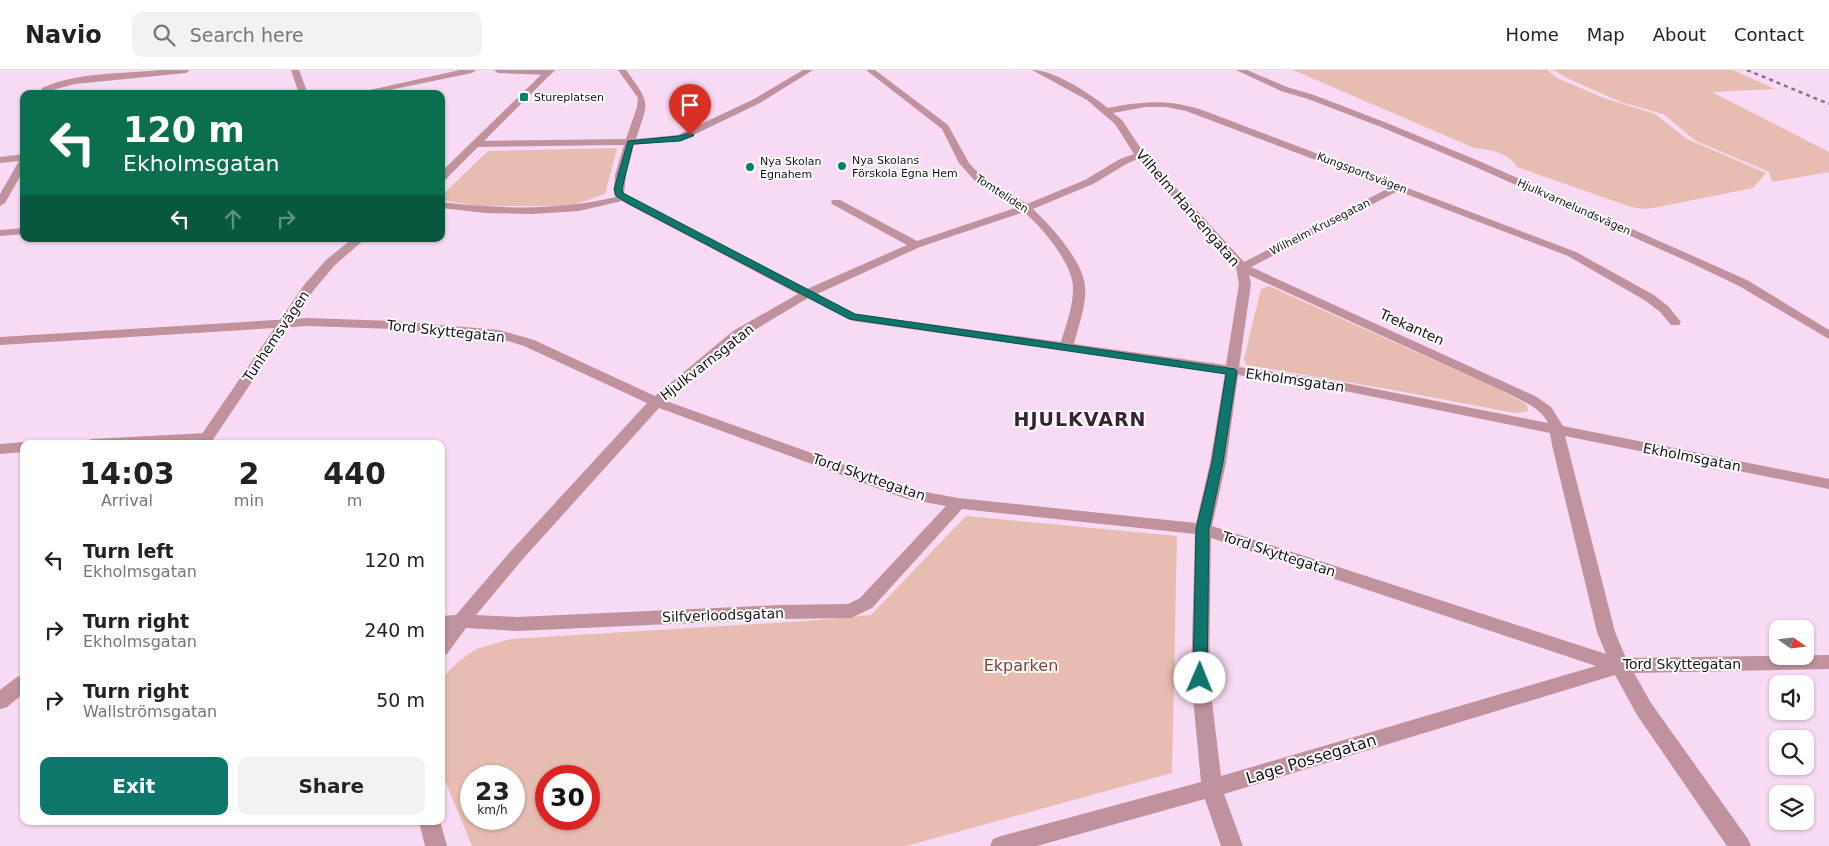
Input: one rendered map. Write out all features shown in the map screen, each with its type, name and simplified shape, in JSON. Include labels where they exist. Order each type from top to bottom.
[{"type":"street","points":[[45,90],[56,85],[75,81],[186,70]]},
{"type":"street","points":[[295,70],[302,90]]},
{"type":"street","points":[[375,90],[472,70]]},
{"type":"street","points":[[498,70],[550,71]]},
{"type":"street","points":[[622,70],[642,98],[642,107],[630,142],[618,189],[619,194],[623,198]]},
{"type":"street","points":[[478,144],[630,142],[673,139],[690,135],[758,102],[809,70]]},
{"type":"street","name":"Tomteliden","points":[[870,70],[945,127],[970,172],[978,179],[1026,208],[1042,223],[1074,269],[1080,283],[1067,346]]},
{"type":"street","points":[[1036,70],[1090,98],[1108,111]]},
{"type":"street","name":"Hjulkvarnelundsvägen","points":[[1240,70],[1284,88],[1311,96],[1475,163],[1693,260],[1743,284],[1829,335]]},
{"type":"street","name":"Hjulkvarnelundsvägen","points":[[1262,70],[1311,96]]},
{"type":"street","points":[[445,174],[478,144],[550,71]]},
{"type":"street","name":"Kungsportsvägen","points":[[1108,111],[1156,102],[1184,106],[1572,254],[1650,298],[1664,309],[1675,322]]},
{"type":"street","name":"Vilhelm Hansengatan","points":[[1108,111],[1119,122],[1140,155],[1225,246],[1242,267],[1245,284],[1218,462],[1203,529],[1200,678],[1212,788],[1232,846]]},
{"type":"street","name":"Hjulkvarnsgatan","points":[[445,643],[461,621],[516,556],[656,402],[738,334],[808,293],[916,245],[1026,208],[1089,182],[1124,161],[1140,155]]},
{"type":"street","points":[[0,160],[20,159]]},
{"type":"street","points":[[0,202],[20,166]]},
{"type":"street","name":"Wilhelm Krusegatan","points":[[1242,267],[1399,187]]},
{"type":"street","points":[[445,205],[482,210],[552,209],[593,205],[623,198]]},
{"type":"street","name":"Ekholmsgatan","points":[[623,198],[853,317],[1330,384],[1829,484]]},
{"type":"street","points":[[836,202],[916,245]]},
{"type":"street","points":[[0,233],[20,231]]},
{"type":"street","name":"Tunhemsvägen","points":[[205,440],[283,323],[318,275],[332,259],[355,242]]},
{"type":"street","name":"Trekanten","points":[[1242,267],[1512,390],[1549,412],[1555,419],[1558,430]]},
{"type":"street","name":"Tord Skyttegatan","points":[[0,342],[283,323],[393,325],[499,334],[529,343],[656,402],[913,495],[958,503],[1203,529],[1620,666],[1829,662]]},
{"type":"street","points":[[1558,430],[1560,445],[1606,632],[1620,666],[1644,710],[1740,846]]},
{"type":"street","points":[[0,449],[20,447]]},
{"type":"street","name":"Silfverloodsgatan","points":[[445,622],[517,624],[771,612],[851,611],[866,603],[958,503]]},
{"type":"street","name":"Lage Possegatan","points":[[1001,846],[1212,788],[1620,666]]},
{"type":"street","points":[[0,701],[20,685]]},
{"type":"street","points":[[430,825],[436,846]]},
{"type":"green space","points":[[1293,70],[1547,70],[1557,78],[1604,98],[1655,114],[1687,139],[1766,173],[1753,188],[1653,208],[1631,207],[1517,167],[1504,155],[1486,149],[1474,148]]},
{"type":"green space","points":[[1553,70],[1733,70],[1775,89],[1712,92],[1829,152],[1829,172],[1772,182],[1769,172],[1696,141],[1663,114],[1621,102]]},
{"type":"green space","points":[[617,148],[605,194],[570,206],[479,206],[445,201],[445,192],[488,151]]},
{"type":"green space","points":[[1269,286],[1500,390],[1526,404],[1528,411],[1516,413],[1246,365],[1244,359],[1261,289]]},
{"type":"green space","name":"Ekparken","points":[[966,516],[1177,536],[1172,773],[906,846],[472,846],[465,830],[525,830],[525,765],[460,765],[460,817],[445,781],[445,675],[458,662],[476,649],[511,639],[806,621],[871,615]]},
{"type":"railway","points":[[1747,70],[1829,104]]},
{"type":"place","name":"Stureplatsen","points":[[524,97]]},
{"type":"place","name":"Nya Skolans Förskola Egna Hem","points":[[842,166]]},
{"type":"place","name":"Nya Skolan Egnahem","points":[[750,167]]},
{"type":"district","name":"HJULKVARN","points":[[1080,419]]},
{"type":"route","points":[[690,135],[647,142],[630,142],[618,189],[619,194],[630,202],[853,317],[1232,371],[1218,462],[1203,529],[1200,678]]}]
